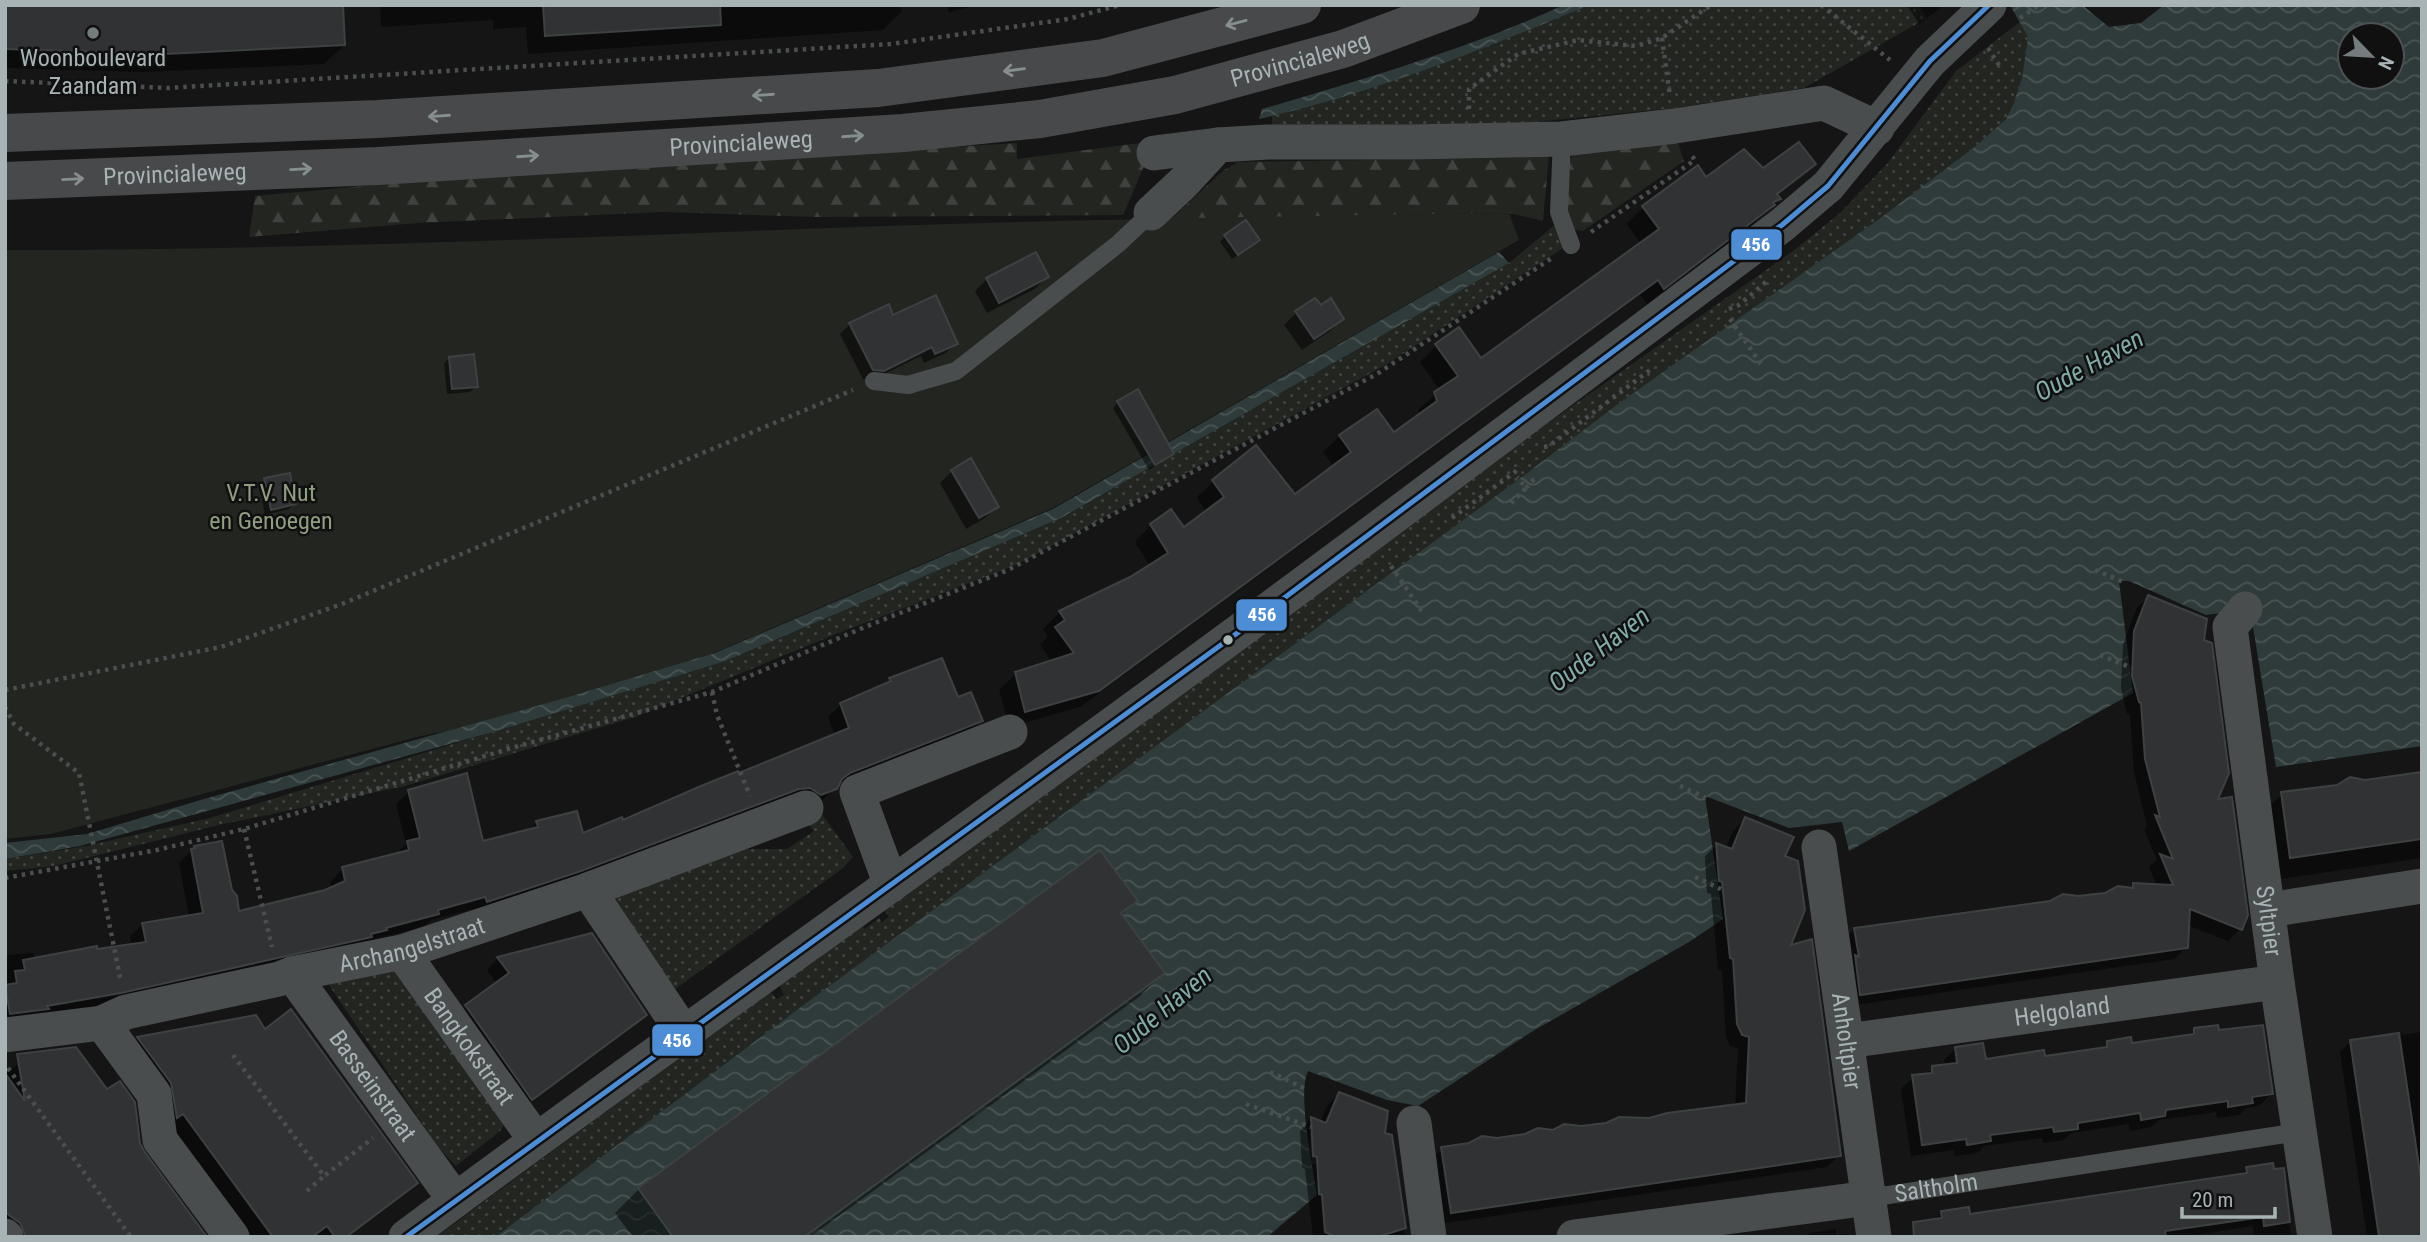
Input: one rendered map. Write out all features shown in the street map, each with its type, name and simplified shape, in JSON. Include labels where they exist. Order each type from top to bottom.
[{"type":"main road","name":"Provincialeweg","points":[[5,133],[378,120],[878,88],[1103,58],[1302,5]]},
{"type":"main road","name":"Provincialeweg","points":[[5,181],[378,166],[903,133],[1040,119],[1175,95],[1343,49],[1461,5]]},
{"type":"street","points":[[406,1237],[535,1139],[891,885],[1366,538],[1782,225],[1828,186],[1930,61],[1989,6]]},
{"type":"street","points":[[1154,153],[1268,142],[1562,139],[1675,126],[1824,103],[1877,128]]},
{"type":"street","points":[[1151,214],[1218,145]]},
{"type":"street","name":"Syltpier","points":[[2245,609],[2230,627],[2277,982],[2315,1237]]},
{"type":"street","points":[[891,885],[856,792],[1010,732]]},
{"type":"street","name":"Archangelstraat","points":[[5,1035],[114,1018],[285,976],[402,951],[588,890],[806,808]]},
{"type":"street","name":"Anholtpier","points":[[1819,847],[1874,1237]]},
{"type":"street","points":[[2268,910],[2422,886]]},
{"type":"street","points":[[588,890],[683,1032]]},
{"type":"street","name":"Bangkokstraat","points":[[402,951],[535,1139]]},
{"type":"street","name":"Basseinstraat","points":[[285,976],[397,1119],[455,1200]]},
{"type":"street","name":"Helgoland","points":[[1847,1041],[2277,982]]},
{"type":"street","points":[[114,1018],[155,1094],[159,1140],[232,1237]]},
{"type":"street","points":[[1414,1123],[1429,1237]]},
{"type":"street","name":"Saltholm","points":[[1574,1237],[1869,1198]]},
{"type":"lane","points":[[1562,139],[1559,212],[1571,245]]},
{"type":"lane","points":[[874,381],[908,386],[956,371],[1118,244],[1151,214]]},
{"type":"lane","name":"Saltholm","points":[[1869,1198],[2299,1132]]},
{"type":"path","points":[[5,81],[168,88],[891,44],[1068,19],[1120,5]]},
{"type":"path","points":[[1469,141],[1469,89],[1518,54],[1578,40],[1636,46],[1662,38],[1711,5]]},
{"type":"path","points":[[1821,5],[1916,80]]},
{"type":"path","points":[[1991,52],[2001,68]]},
{"type":"path","points":[[5,878],[157,850],[244,829],[514,747],[712,692],[865,626],[1009,570],[1377,374],[1571,245]]},
{"type":"path","points":[[1730,319],[1761,364]]},
{"type":"path","points":[[5,690],[220,647],[330,609],[874,381]]},
{"type":"path","points":[[1517,477],[1526,488]]},
{"type":"path","points":[[1511,503],[1535,478]]},
{"type":"path","points":[[1391,566],[1423,613]]},
{"type":"path","points":[[2095,570],[2126,583]]},
{"type":"path","points":[[2100,655],[2132,668]]},
{"type":"path","points":[[712,692],[717,715],[761,825]]},
{"type":"path","points":[[5,707],[14,724],[79,773],[96,860],[114,1018]]},
{"type":"path","points":[[1679,786],[1706,798]]},
{"type":"path","points":[[244,829],[285,976]]},
{"type":"path","points":[[1695,877],[1721,889]]},
{"type":"path","points":[[233,1055],[324,1176]]},
{"type":"path","points":[[5,1064],[131,1237]]},
{"type":"path","points":[[1270,1072],[1306,1088]]},
{"type":"path","points":[[1246,1104],[1311,1128]]},
{"type":"path","points":[[307,1191],[397,1119]]},
{"type":"green space","points":[[1590,5],[1919,5],[1927,18],[1804,88],[1675,108],[1474,128],[1272,126],[1272,116],[1432,65]]},
{"type":"green space","points":[[2020,22],[2028,37],[2022,78],[2013,105],[2006,119],[1977,145],[1879,219],[1615,406],[806,1003],[495,1237],[436,1237],[770,991],[777,999],[784,995],[779,984],[860,924],[865,929],[879,918],[882,922],[889,917],[883,908],[1511,449],[1793,251],[1840,213],[1887,164],[1956,71]]},
{"type":"green space","points":[[1155,141],[1123,215],[816,217],[663,212],[418,223],[249,237],[255,196],[450,178],[1017,143],[1017,159]]},
{"type":"green space","points":[[1678,143],[1684,161],[1583,231],[1568,228],[1566,164],[1577,151]]},
{"type":"green space","points":[[1549,155],[1543,221],[1509,213],[1171,219],[1224,170],[1238,162]]},
{"type":"green space","name":"V.T.V. Nut en Genoegen","points":[[1509,213],[1519,240],[1053,508],[716,652],[573,708],[421,736],[51,834],[5,839],[5,250],[334,245],[960,224]]},
{"type":"green space","points":[[1556,224],[1563,248],[1384,366],[1016,565],[836,634],[635,717],[405,786],[219,825],[54,866],[5,871],[5,859],[86,846],[210,818],[723,662],[1061,518],[1509,263]]},
{"type":"green space","points":[[816,806],[853,857],[843,868],[675,989],[622,914],[615,898],[745,849],[787,849],[814,831],[800,814]]},
{"type":"green space","points":[[400,964],[508,1118],[500,1131],[456,1166],[438,1147],[325,979]]},
{"type":"water","points":[[1564,5],[1590,5],[1386,84],[1259,119],[1262,109],[1453,49]]},
{"type":"water","name":"Oude Haven","points":[[2010,5],[2082,5],[2109,27],[2141,23],[2164,5],[2422,5],[2422,746],[2276,767],[2250,609],[2206,615],[2129,581],[2119,581],[2133,693],[1849,851],[1842,822],[1789,828],[1705,796],[1723,919],[1689,942],[1533,1031],[1418,1106],[1387,1100],[1308,1071],[1304,1096],[1305,1113],[1317,1195],[1267,1237],[495,1237],[806,1003],[1615,406],[1879,219],[1977,145],[2006,119],[2022,78],[2028,37]]},
{"type":"water","points":[[1499,252],[1509,263],[1061,518],[723,662],[493,732],[80,846],[5,859],[5,843],[87,834],[715,653],[1053,509]]},
{"type":"building","points":[[5,5],[343,5],[345,45],[165,54],[5,49]]},
{"type":"building","points":[[543,5],[720,5],[721,25],[545,36]]},
{"type":"building","points":[[1799,142],[1816,164],[1777,194],[1781,199],[1773,202],[1775,205],[1664,289],[1658,280],[1099,691],[1025,712],[1015,672],[1074,653],[1055,627],[1065,620],[1059,611],[1130,577],[1168,553],[1150,524],[1171,509],[1184,527],[1224,497],[1212,480],[1256,445],[1295,494],[1351,452],[1339,435],[1377,409],[1394,432],[1437,401],[1434,392],[1458,376],[1435,344],[1459,327],[1481,358],[1659,229],[1642,206],[1698,165],[1706,177],[1744,149],[1763,168]]},
{"type":"building","points":[[1246,220],[1260,240],[1238,255],[1224,235]]},
{"type":"building","points":[[1036,252],[1049,277],[999,303],[986,278]]},
{"type":"building","points":[[936,295],[958,344],[935,354],[932,347],[884,371],[873,370],[849,323],[889,304],[893,315]]},
{"type":"building","points":[[1315,298],[1321,305],[1331,298],[1344,319],[1314,339],[1295,311]]},
{"type":"building","points":[[474,354],[478,387],[452,389],[449,357]]},
{"type":"building","points":[[1138,389],[1174,454],[1155,465],[1117,401]]},
{"type":"building","points":[[971,458],[999,507],[979,518],[951,470]]},
{"type":"building","points":[[290,473],[296,504],[271,510],[264,478]]},
{"type":"building","points":[[2148,595],[2207,619],[2204,640],[2212,643],[2229,773],[2218,799],[2232,797],[2248,915],[2242,930],[2190,909],[2188,948],[1860,995],[1855,955],[1859,957],[1854,928],[2050,901],[2063,894],[2078,896],[2105,893],[2118,886],[2133,888],[2133,883],[2173,885],[2160,854],[2173,859],[2155,815],[2160,817],[2145,759],[2141,703],[2132,676],[2134,631]]},
{"type":"building","points":[[942,658],[958,697],[971,692],[983,721],[850,773],[842,779],[837,789],[821,795],[810,788],[799,789],[581,871],[487,902],[485,897],[438,910],[439,914],[386,928],[387,930],[371,934],[372,937],[121,993],[47,1006],[49,1009],[10,1014],[5,985],[17,983],[15,971],[25,970],[23,960],[97,946],[97,949],[146,942],[142,923],[203,913],[191,849],[195,848],[194,846],[222,841],[239,911],[325,890],[345,881],[342,867],[409,850],[407,841],[420,838],[408,790],[467,773],[483,841],[538,827],[536,821],[577,811],[583,833],[622,817],[623,820],[849,728],[840,703],[891,681],[889,678]]},
{"type":"building","points":[[2422,772],[2422,839],[2290,858],[2281,792],[2337,785],[2350,777],[2365,780]]},
{"type":"building","points":[[1745,817],[1794,837],[1785,856],[1798,861],[1805,910],[1791,945],[1812,939],[1841,1156],[1451,1213],[1441,1147],[1469,1143],[1482,1136],[1497,1138],[1525,1134],[1538,1128],[1553,1130],[1564,1124],[1581,1126],[1606,1123],[1619,1117],[1649,1118],[1667,1113],[1746,1103],[1749,1037],[1742,1035],[1737,1024],[1733,959],[1730,958],[1716,843],[1732,849]]},
{"type":"building","points":[[1100,850],[1138,901],[1121,913],[1165,973],[804,1237],[673,1237],[638,1188]]},
{"type":"building","points":[[592,933],[647,1015],[532,1100],[465,1005],[509,973],[497,957]]},
{"type":"building","points":[[291,1009],[418,1183],[346,1237],[335,1237],[327,1226],[312,1237],[273,1237],[183,1114],[177,1118],[171,1083],[137,1037],[256,1015],[265,1029]]},
{"type":"building","points":[[2218,1025],[2219,1030],[2263,1025],[2273,1094],[2252,1097],[2253,1103],[2228,1107],[2228,1101],[2166,1110],[2165,1116],[2141,1120],[2140,1113],[2078,1123],[2078,1129],[2054,1132],[2053,1127],[1990,1135],[1991,1141],[1967,1145],[1966,1139],[1922,1145],[1912,1075],[1932,1073],[1932,1066],[1957,1063],[1955,1047],[1983,1043],[1986,1059],[2044,1050],[2045,1056],[2107,1047],[2107,1041],[2131,1037],[2132,1043],[2194,1034],[2194,1028]]},
{"type":"building","points":[[2399,1033],[2422,1186],[2422,1237],[2379,1237],[2350,1040]]},
{"type":"building","points":[[76,1047],[107,1089],[120,1081],[135,1102],[140,1143],[144,1151],[207,1237],[26,1237],[20,1223],[5,1211],[5,1073],[25,1101],[17,1054]]},
{"type":"building","points":[[1339,1092],[1388,1111],[1385,1133],[1392,1135],[1406,1228],[1377,1237],[1336,1237],[1325,1232],[1317,1157],[1313,1156],[1311,1117],[1326,1123]]},
{"type":"building","points":[[2273,1163],[2274,1169],[2284,1168],[2290,1222],[2264,1226],[2263,1217],[2165,1231],[2166,1237],[1914,1237],[1913,1222],[1942,1218],[1941,1211],[1969,1207],[1970,1214],[2247,1173],[2246,1167]]},
{"type":"transit line","name":"456","points":[[406,1237],[1236,634],[1782,225],[1828,186],[1930,61],[1989,5]]},
{"type":"place","name":"Woonboulevard Zaandam","points":[[93,33]]}]
